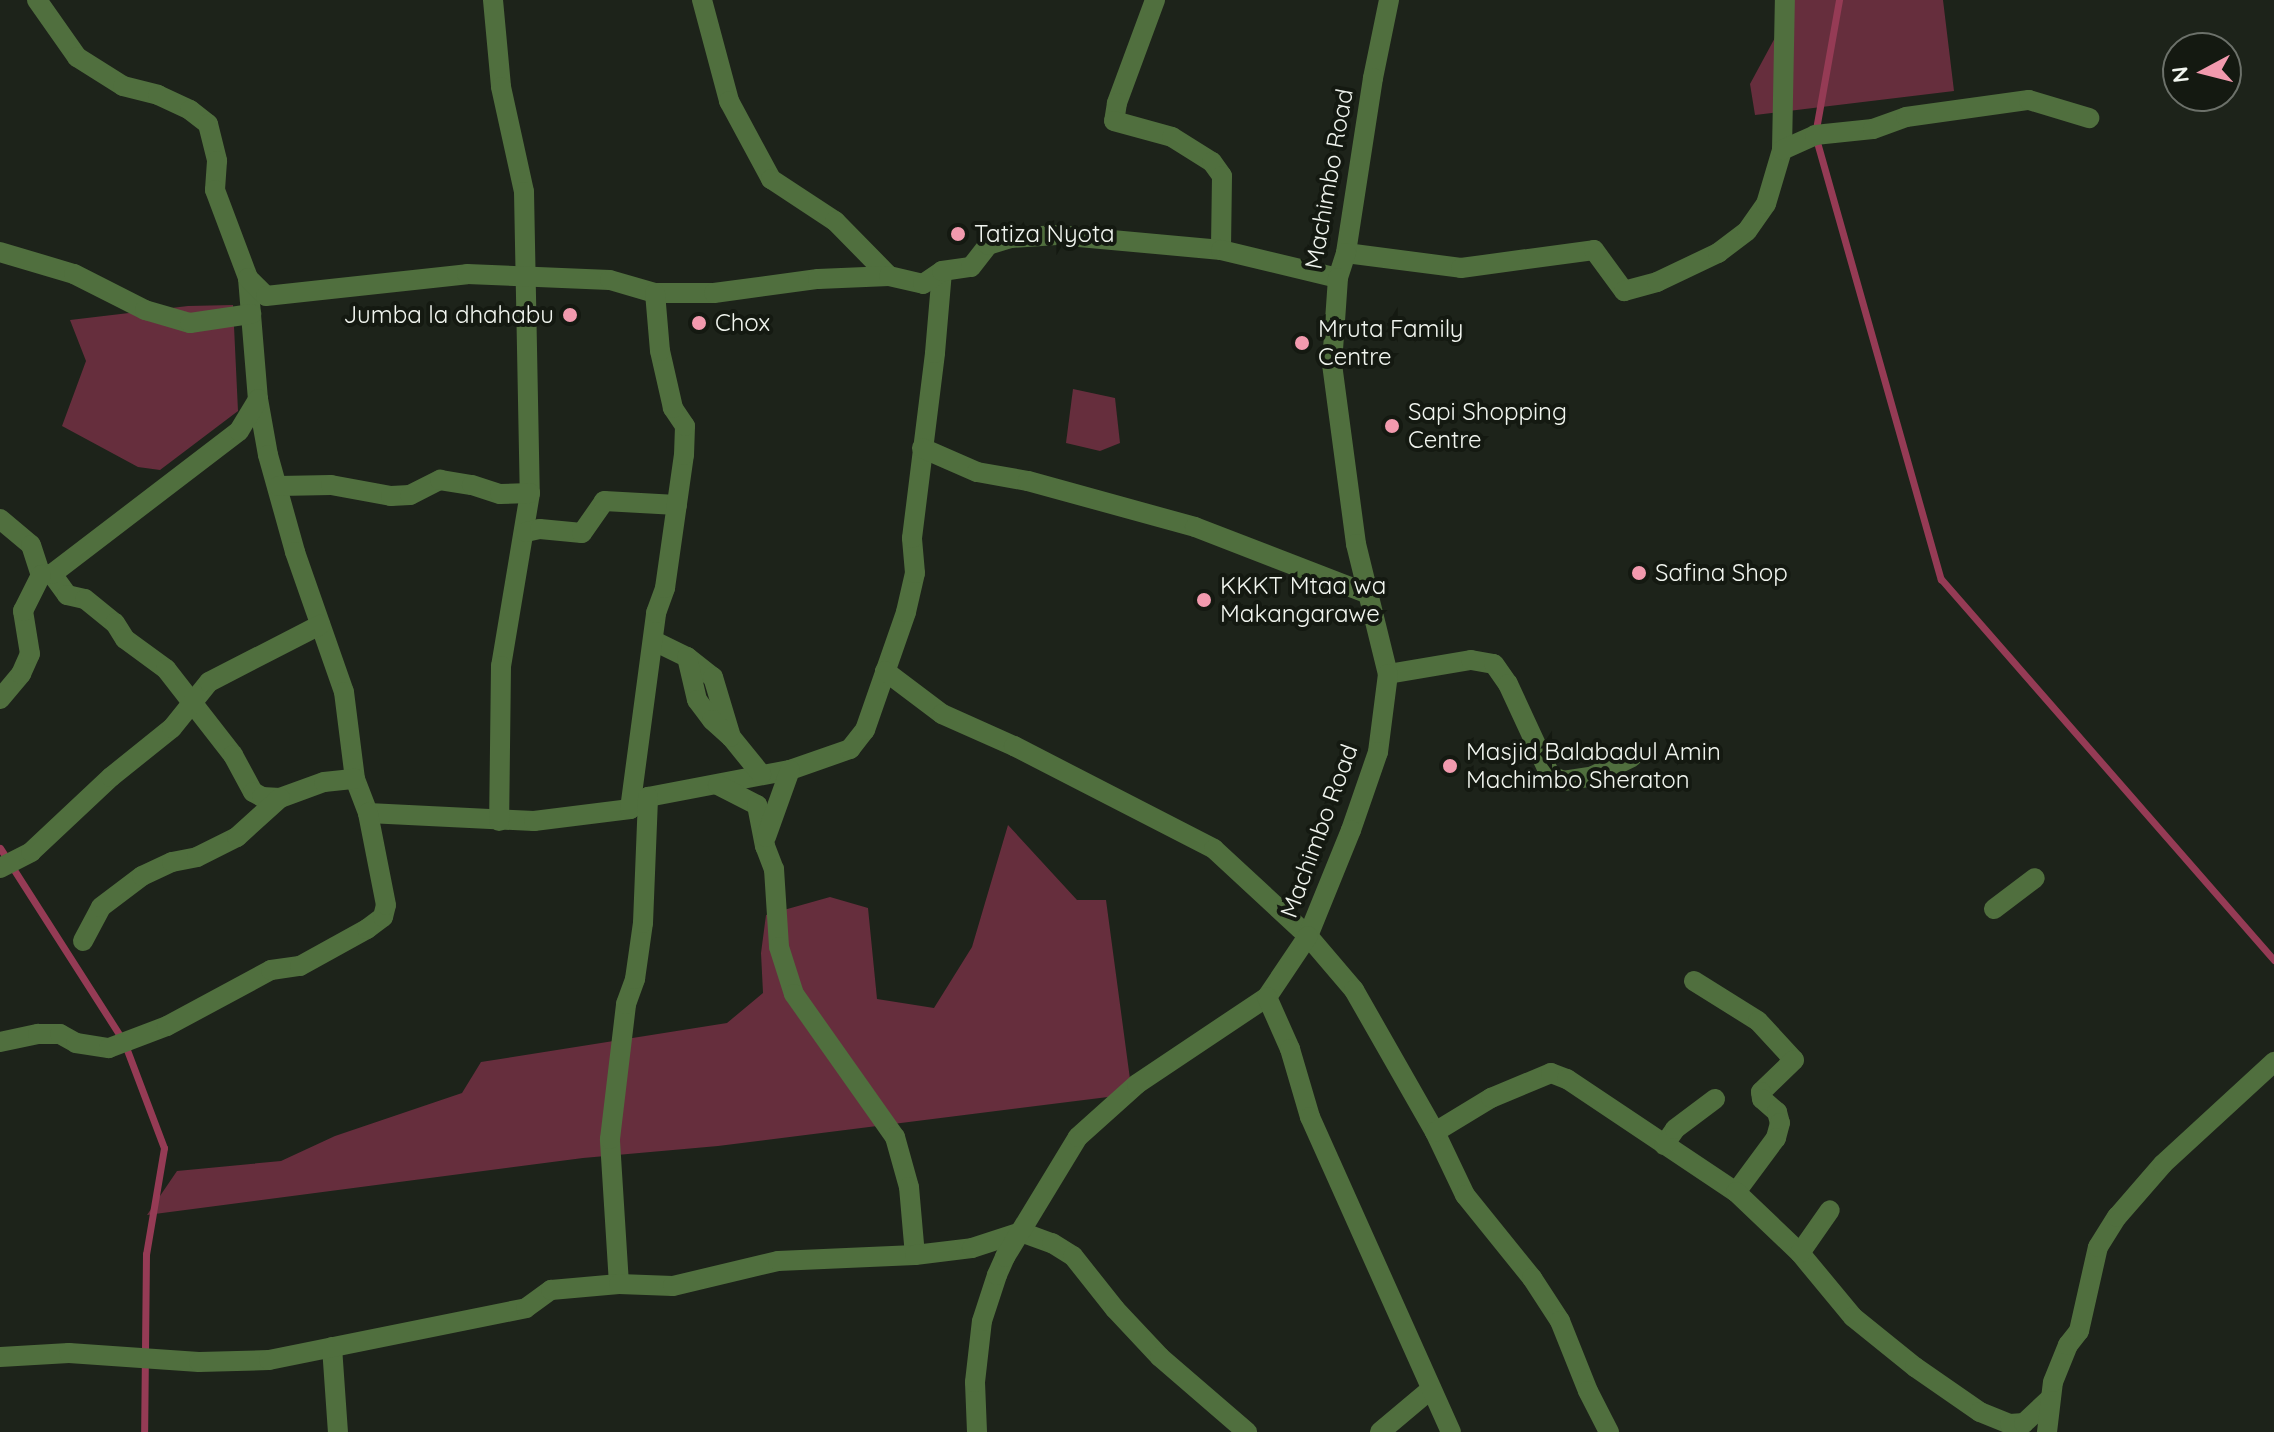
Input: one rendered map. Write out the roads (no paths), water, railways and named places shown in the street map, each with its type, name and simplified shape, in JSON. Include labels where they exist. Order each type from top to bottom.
[{"type":"street","points":[[0,1042],[38,1034],[60,1034],[76,1043],[109,1048],[167,1026],[271,970],[300,966],[367,929],[383,917],[386,905],[368,813],[355,779],[344,692],[295,552],[268,455],[258,399],[248,278],[215,190],[217,161],[208,124],[190,110],[158,95],[123,86],[77,57],[37,0]]},
{"type":"street","points":[[493,0],[501,87],[524,192],[530,493],[526,532],[501,666],[499,821]]},
{"type":"street","points":[[702,0],[729,101],[771,179],[835,221],[889,276]]},
{"type":"street","points":[[1155,0],[1117,103],[1114,121],[1172,137],[1212,162],[1222,176],[1221,250]]},
{"type":"street","name":"Machimbo Road","points":[[977,1432],[975,1382],[982,1321],[1005,1257],[1078,1137],[1137,1084],[1267,997],[1308,936],[1378,752],[1388,674],[1356,544],[1332,364],[1338,278],[1346,253],[1373,78],[1389,0]]},
{"type":"street","points":[[1346,253],[1461,268],[1594,250],[1624,291],[1657,282],[1718,253],[1747,231],[1766,204],[1782,150],[1785,0]]},
{"type":"street","points":[[1782,150],[1815,135],[1873,129],[1906,117],[1994,103],[2029,100],[2089,118]]},
{"type":"street","points":[[248,278],[266,296],[467,274],[610,280],[655,293],[714,293],[818,279],[889,276],[923,284],[942,271],[971,267],[988,245],[1011,238],[1057,235],[1221,250],[1338,278]]},
{"type":"street","points":[[0,252],[74,274],[145,310],[190,323],[251,314]]},
{"type":"street","points":[[368,813],[534,821],[630,809],[648,797],[790,770],[850,749],[865,730],[906,612],[915,573],[912,538],[942,271]]},
{"type":"street","points":[[630,809],[654,641],[681,495],[685,426],[673,408],[660,351],[655,293]]},
{"type":"street","points":[[0,699],[21,674],[30,654],[23,611],[47,575],[239,431],[258,399]]},
{"type":"street","points":[[922,448],[977,472],[1028,481],[1195,527],[1369,594]]},
{"type":"street","points":[[279,486],[331,485],[391,496],[410,495],[440,480],[472,485],[500,494],[530,493]]},
{"type":"street","points":[[526,532],[540,529],[582,533],[604,501],[677,505]]},
{"type":"street","points":[[0,519],[31,545],[47,575],[67,595],[85,599],[115,623],[125,639],[166,669],[233,755],[253,792],[262,797],[280,798]]},
{"type":"street","points":[[0,868],[31,852],[111,777],[172,728],[192,699],[209,682],[320,625]]},
{"type":"street","points":[[654,641],[687,657],[697,700],[761,774]]},
{"type":"street","points":[[1388,674],[1471,660],[1494,664],[1508,684],[1550,775],[1563,781],[1593,776],[1632,757]]},
{"type":"street","points":[[885,671],[942,714],[1014,746],[1214,849],[1308,936],[1354,990],[1435,1132],[1465,1195],[1532,1278],[1560,1321],[1588,1391],[1609,1432]]},
{"type":"street","points":[[765,846],[769,821],[790,770]]},
{"type":"street","points":[[83,941],[101,907],[142,876],[172,862],[197,857],[237,837],[280,798],[324,782],[355,779]]},
{"type":"street","points":[[718,785],[757,805],[765,846],[774,869],[779,947],[794,994],[895,1137],[909,1187],[915,1255]]},
{"type":"street","points":[[619,1284],[610,1139],[626,1004],[635,979],[643,923],[648,797]]},
{"type":"street","points":[[1994,909],[2035,878]]},
{"type":"street","points":[[1694,981],[1758,1021],[1794,1060],[1761,1092],[1762,1099],[1777,1112],[1780,1123],[1776,1138],[1736,1192]]},
{"type":"street","points":[[1267,997],[1290,1049],[1310,1117],[1451,1432]]},
{"type":"street","points":[[2047,1432],[2050,1399],[2068,1345],[2079,1331],[2098,1247],[2117,1217],[2163,1164],[2274,1062]]},
{"type":"street","points":[[1435,1132],[1491,1098],[1551,1073],[1591,1094],[1736,1192],[1800,1253],[1853,1317],[2005,1428],[2024,1423],[2037,1415],[2050,1399]]},
{"type":"street","points":[[1664,1145],[1675,1129],[1715,1099]]},
{"type":"street","points":[[1800,1253],[1830,1210]]},
{"type":"street","points":[[0,1357],[69,1353],[243,1362],[526,1308],[551,1290],[619,1284],[673,1286],[778,1261],[915,1255],[972,1248],[1021,1232],[1052,1243],[1073,1256],[1115,1309],[1160,1357],[1247,1432]]},
{"type":"street","points":[[332,1347],[338,1432]]},
{"type":"street","points":[[1380,1432],[1431,1389]]},
{"type":"waterway","points":[[1839,0],[1815,135],[1941,579],[2274,960]]},
{"type":"waterway","points":[[0,848],[124,1042],[164,1148],[146,1254],[144,1432]]},
{"type":"place","name":"Tatiza Nyota","points":[[958,234]]},
{"type":"place","name":"Jumba la dhahabu","points":[[570,315]]},
{"type":"place","name":"Chox","points":[[699,323]]},
{"type":"place","name":"Mruta Family Centre","points":[[1302,343]]},
{"type":"place","name":"Sapi Shopping Centre","points":[[1392,426]]},
{"type":"place","name":"Safina Shop","points":[[1639,573]]},
{"type":"place","name":"KKKT Mtaa wa Makangarawe","points":[[1204,600]]},
{"type":"place","name":"Masjid Balabadul Amin Machimbo Sheraton","points":[[1450,766]]}]
